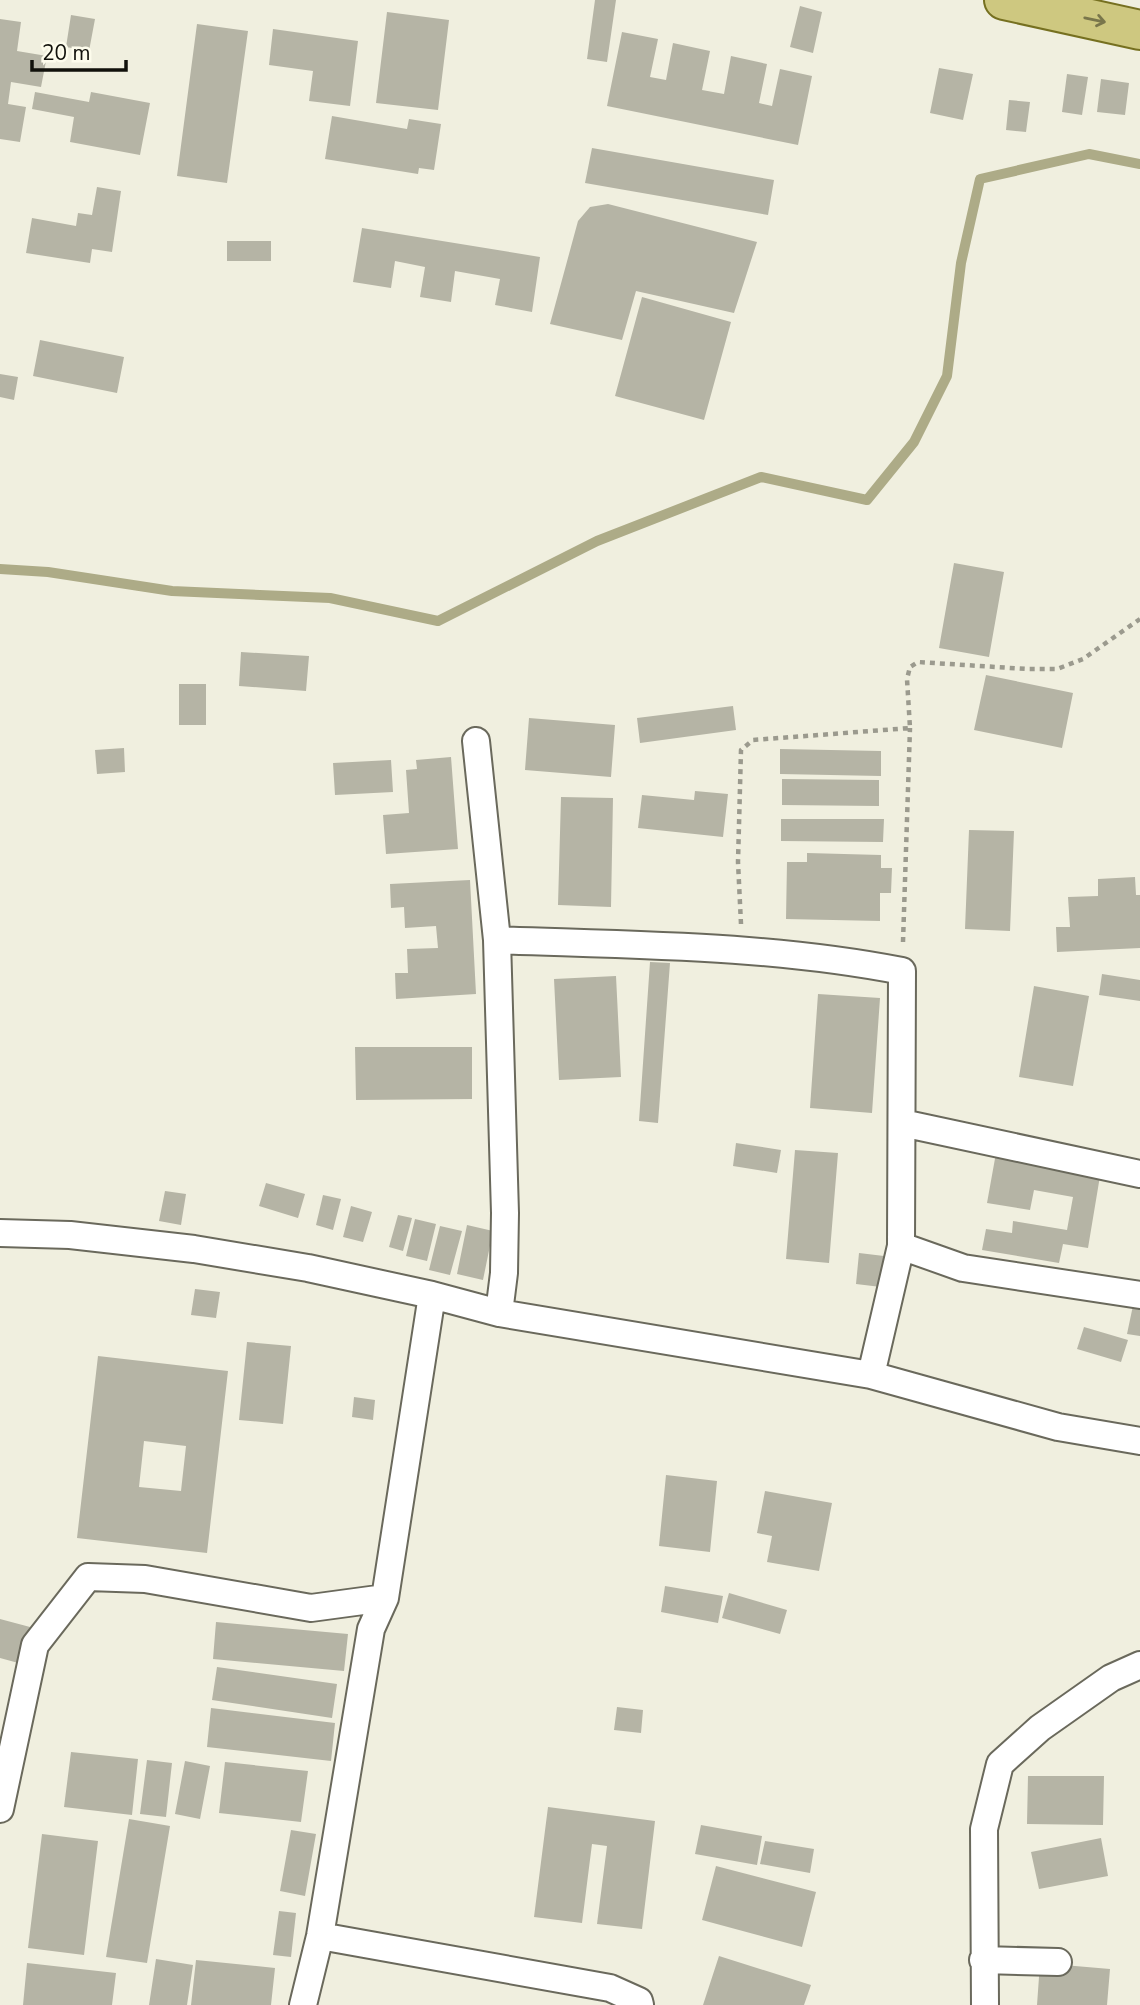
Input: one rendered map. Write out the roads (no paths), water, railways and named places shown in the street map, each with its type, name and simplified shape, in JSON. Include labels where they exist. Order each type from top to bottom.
[{"type":"main road","points":[[1004,0],[1140,30]]},
{"type":"street","points":[[477,741],[497,940],[505,1213],[504,1273],[499,1313]]},
{"type":"street","points":[[497,940],[742,950],[847,960],[902,971],[901,1246],[871,1376]]},
{"type":"street","points":[[902,1123],[1140,1174]]},
{"type":"street","points":[[0,1233],[70,1235],[194,1249],[308,1268],[432,1295],[499,1313],[871,1376],[1058,1427],[1140,1441]]},
{"type":"street","points":[[901,1246],[963,1268],[1140,1295]]},
{"type":"street","points":[[303,2005],[320,1936],[371,1629],[385,1598],[432,1295]]},
{"type":"street","points":[[0,1809],[35,1645],[88,1577],[145,1579],[311,1608],[371,1629]]},
{"type":"street","points":[[311,1608],[385,1598]]},
{"type":"street","points":[[985,2005],[984,1829],[1000,1764],[1040,1728],[1111,1678],[1140,1665]]},
{"type":"street","points":[[320,1936],[610,1989],[639,2001],[640,2005]]},
{"type":"street","points":[[983,1960],[1058,1962]]},
{"type":"waterway","points":[[0,569],[48,572],[172,591],[330,598],[438,621],[597,541],[761,477],[867,500],[914,442],[947,376],[961,263],[980,179],[1089,154],[1140,164]]}]
